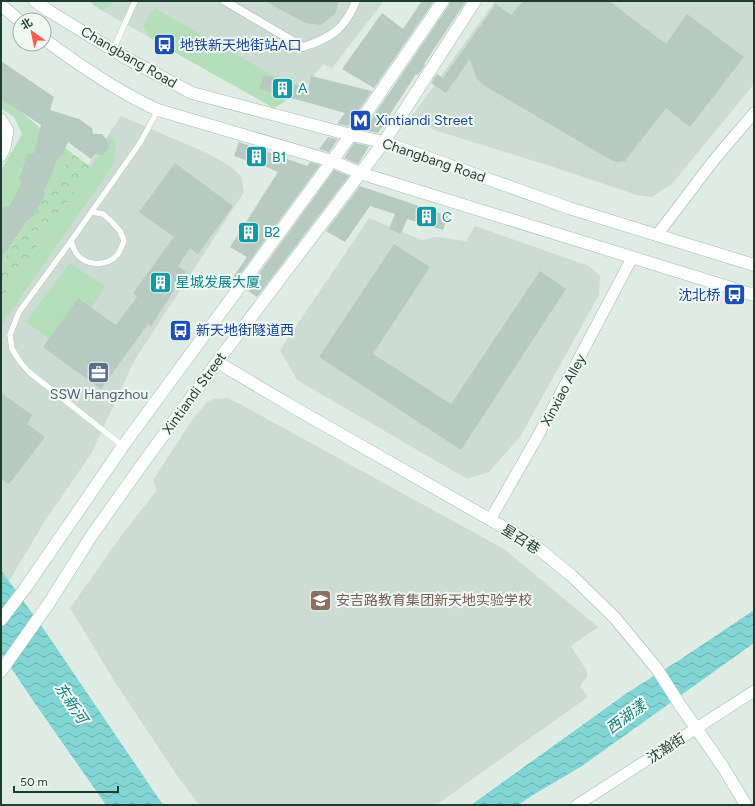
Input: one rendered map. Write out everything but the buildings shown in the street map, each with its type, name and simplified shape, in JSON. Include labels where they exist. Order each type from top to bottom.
[{"type":"main road","name":"Changbang Road","points":[[35,1],[126,58],[192,93],[351,135],[384,142],[570,208],[754,265]]},
{"type":"main road","name":"Xintiandi Street","points":[[1,620],[26,587],[124,446],[351,135],[443,1]]},
{"type":"main road","name":"Xintiandi Street","points":[[1,671],[49,603],[92,535],[217,362],[384,142],[474,1]]},
{"type":"main road","points":[[1,5],[12,14]]},
{"type":"main road","points":[[52,45],[75,62],[138,102],[158,110],[332,161],[360,173],[754,295]]},
{"type":"main road","name":"星召巷","points":[[217,362],[533,544],[572,576],[614,618],[656,669],[723,767],[746,805]]},
{"type":"street","points":[[225,1],[303,47],[320,42],[342,27],[352,12],[356,1]]},
{"type":"street","points":[[657,235],[714,160],[754,113]]},
{"type":"street","points":[[1,119],[8,130],[5,148],[1,156]]},
{"type":"street","name":"Xinxiao Alley","points":[[490,520],[539,434],[632,258]]},
{"type":"street","name":"沈瀚街","points":[[577,805],[754,691]]},
{"type":"lane","points":[[113,50],[135,1]]},
{"type":"lane","points":[[124,446],[29,372],[21,364],[12,349],[10,335],[19,312],[140,143],[158,110]]},
{"type":"lane","points":[[71,241],[76,253],[86,261],[98,264],[109,263],[118,255],[124,241],[120,231],[103,214],[92,212]]},
{"type":"shaded area","points":[[89,1],[384,1],[332,68],[323,64],[303,90],[274,108],[101,10]]},
{"type":"shaded area","points":[[495,1],[752,1],[754,3],[754,84],[672,184],[652,197],[637,195],[434,130],[412,116]]},
{"type":"shaded area","points":[[121,116],[209,154],[230,166],[241,176],[244,192],[134,361],[91,454],[45,521],[9,581],[1,570],[1,295]]},
{"type":"shaded area","points":[[369,218],[422,240],[437,237],[466,241],[475,226],[589,266],[600,276],[599,295],[520,437],[489,472],[467,479],[297,380],[280,350]]},
{"type":"shaded area","name":"安吉路教育集团新天地实验学校","points":[[228,398],[504,549],[598,627],[571,646],[587,671],[587,677],[580,686],[588,697],[436,805],[199,805],[176,774],[115,682],[70,608],[124,532],[157,490],[153,480],[195,416],[208,401]]},
{"type":"green space","points":[[89,1],[114,1],[111,7],[101,10]]},
{"type":"green space","points":[[155,8],[286,83],[289,91],[284,102],[274,108],[149,37],[143,26]]},
{"type":"green space","points":[[1,96],[73,154],[1,264],[1,170],[22,134],[14,117],[1,108]]},
{"type":"green space","points":[[110,134],[116,142],[114,164],[4,321],[1,329],[1,299],[91,167]]},
{"type":"green space","points":[[73,154],[91,167],[1,299],[1,264]]},
{"type":"green space","points":[[70,263],[105,286],[92,307],[78,298],[49,338],[26,322]]},
{"type":"water","name":"东新河","points":[[1,570],[45,631],[163,805],[106,805],[34,702],[1,653]]},
{"type":"water","name":"西湖漾","points":[[754,610],[754,643],[582,766],[518,805],[471,805],[627,693]]},
{"type":"place","name":"地铁新天地街站A口","points":[[164,45]]},
{"type":"place","name":"A","points":[[283,88]]},
{"type":"place","name":"Xintiandi Street","points":[[361,120]]},
{"type":"place","name":"B1","points":[[257,157]]},
{"type":"place","name":"C","points":[[427,217]]},
{"type":"place","name":"B2","points":[[248,232]]},
{"type":"place","name":"星城发展大厦","points":[[160,282]]},
{"type":"place","name":"沈北桥","points":[[735,295]]},
{"type":"place","name":"新天地街隧道西","points":[[181,330]]},
{"type":"place","name":"SSW Hangzhou","points":[[99,372]]},
{"type":"place","name":"安吉路教育集团新天地实验学校","points":[[320,600]]}]
